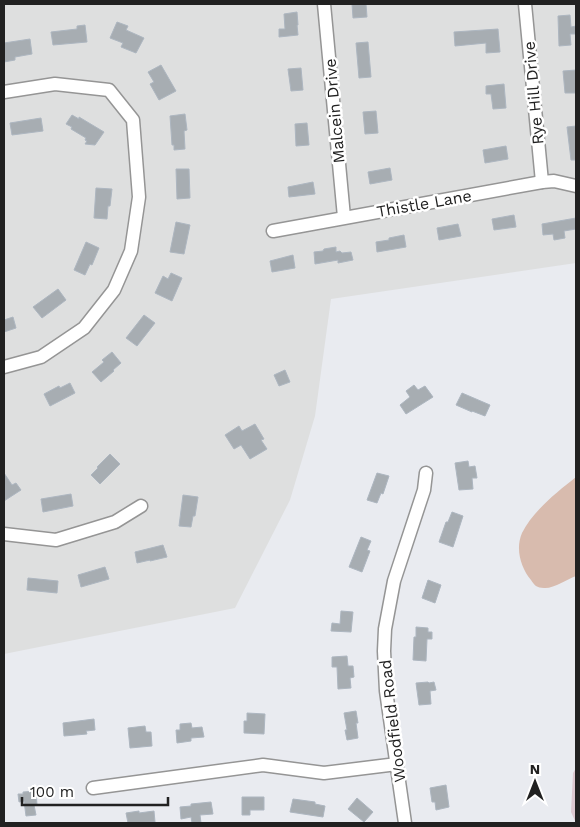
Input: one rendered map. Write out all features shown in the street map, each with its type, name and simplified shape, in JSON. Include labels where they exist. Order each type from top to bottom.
[{"type":"street","name":"Malcein Drive","points":[[324,4],[344,217]]},
{"type":"street","name":"Rye Hill Drive","points":[[525,4],[542,182]]},
{"type":"street","points":[[4,92],[55,84],[109,90],[133,120],[139,197],[131,250],[114,290],[84,328],[42,357],[4,367]]},
{"type":"street","name":"Thistle Lane","points":[[273,231],[542,182],[554,181],[576,186]]},
{"type":"street","name":"Woodfield Road","points":[[405,823],[384,672],[385,629],[394,582],[424,490],[426,473]]},
{"type":"street","points":[[4,534],[56,540],[116,522],[141,506]]},
{"type":"street","points":[[93,788],[263,764],[324,773],[397,764]]},
{"type":"shaded area","points":[[4,4],[576,4],[576,263],[331,299],[315,416],[290,500],[235,608],[4,654]]},
{"type":"shaded area","points":[[576,477],[576,576],[548,588],[536,586],[527,575],[520,558],[519,545],[522,533],[532,517]]},
{"type":"shaded area","points":[[576,768],[576,823],[571,812],[573,773]]},
{"type":"building","points":[[352,4],[366,4],[367,17],[353,18]]},
{"type":"building","points":[[297,12],[298,35],[279,37],[279,29],[285,29],[284,14]]},
{"type":"building","points":[[570,15],[571,27],[576,26],[576,34],[570,34],[571,45],[559,46],[558,16]]},
{"type":"building","points":[[117,22],[128,26],[126,30],[144,38],[136,53],[121,47],[123,43],[110,38]]},
{"type":"building","points":[[85,25],[87,42],[53,45],[51,32],[77,29],[77,26]]},
{"type":"building","points":[[498,29],[500,52],[486,53],[486,43],[455,46],[454,32]]},
{"type":"building","points":[[30,39],[32,54],[15,57],[15,60],[4,62],[4,43]]},
{"type":"building","points":[[368,42],[371,77],[359,78],[356,43]]},
{"type":"building","points":[[161,65],[176,91],[159,100],[150,84],[154,82],[148,72]]},
{"type":"building","points":[[301,68],[303,90],[291,91],[288,69]]},
{"type":"building","points":[[576,70],[576,93],[565,93],[563,71]]},
{"type":"building","points":[[504,84],[506,108],[493,109],[491,94],[486,94],[486,86]]},
{"type":"building","points":[[376,111],[378,133],[365,134],[363,112]]},
{"type":"building","points":[[185,114],[187,130],[184,131],[185,149],[174,150],[170,116]]},
{"type":"building","points":[[72,115],[79,119],[79,117],[104,132],[95,145],[85,144],[86,138],[66,124]]},
{"type":"building","points":[[41,118],[43,131],[12,135],[10,123]]},
{"type":"building","points":[[307,123],[309,145],[296,146],[295,124]]},
{"type":"building","points":[[576,126],[576,160],[571,160],[567,127]]},
{"type":"building","points":[[506,146],[508,159],[485,163],[483,150]]},
{"type":"building","points":[[390,168],[392,180],[370,184],[368,172]]},
{"type":"building","points":[[176,169],[189,169],[190,198],[177,199]]},
{"type":"building","points":[[313,182],[315,194],[289,197],[288,187]]},
{"type":"building","points":[[96,188],[112,189],[107,219],[94,218]]},
{"type":"building","points":[[514,215],[516,227],[494,230],[492,219]]},
{"type":"building","points":[[576,218],[576,229],[564,231],[565,238],[554,240],[553,234],[543,235],[542,224]]},
{"type":"building","points":[[176,222],[190,225],[184,254],[170,252]]},
{"type":"building","points":[[458,224],[461,236],[439,240],[437,228]]},
{"type":"building","points":[[404,235],[406,247],[377,252],[376,242]]},
{"type":"building","points":[[86,242],[99,248],[92,265],[90,264],[85,275],[74,270]]},
{"type":"building","points":[[336,247],[336,252],[351,252],[353,260],[338,263],[338,260],[315,264],[314,252]]},
{"type":"building","points":[[293,255],[295,268],[272,272],[270,261]]},
{"type":"building","points":[[171,273],[182,278],[172,301],[155,293],[163,276],[168,279]]},
{"type":"building","points":[[58,289],[66,300],[42,318],[33,307]]},
{"type":"building","points":[[144,315],[155,323],[137,346],[126,338]]},
{"type":"building","points":[[13,317],[16,328],[4,332],[4,320]]},
{"type":"building","points":[[112,352],[121,363],[101,382],[92,372]]},
{"type":"building","points":[[285,370],[290,382],[279,386],[274,375]]},
{"type":"building","points":[[70,383],[75,393],[50,406],[44,394],[59,386],[60,388]]},
{"type":"building","points":[[414,385],[418,390],[425,386],[433,397],[406,414],[400,405],[410,397],[406,391]]},
{"type":"building","points":[[462,393],[490,405],[485,416],[456,405]]},
{"type":"building","points":[[255,424],[264,439],[261,440],[267,449],[250,459],[241,445],[234,449],[225,435],[239,426],[242,431]]},
{"type":"building","points":[[110,454],[120,464],[100,484],[91,475]]},
{"type":"building","points":[[468,461],[469,467],[475,466],[477,478],[472,478],[473,489],[459,490],[455,463]]},
{"type":"building","points":[[4,473],[12,485],[16,483],[21,490],[4,501]]},
{"type":"building","points":[[377,473],[389,476],[383,494],[381,493],[377,503],[367,500]]},
{"type":"building","points":[[71,494],[73,506],[43,512],[41,499]]},
{"type":"building","points":[[183,495],[198,497],[191,527],[179,526]]},
{"type":"building","points":[[452,512],[463,516],[453,547],[439,542],[446,522],[448,522]]},
{"type":"building","points":[[361,537],[371,541],[367,550],[370,551],[362,572],[349,567]]},
{"type":"building","points":[[163,545],[167,557],[137,563],[135,552]]},
{"type":"building","points":[[105,567],[109,579],[81,587],[78,575]]},
{"type":"building","points":[[28,578],[58,581],[57,593],[27,590]]},
{"type":"building","points":[[428,580],[441,585],[435,603],[422,598]]},
{"type":"building","points":[[341,611],[353,612],[351,632],[331,631],[332,623],[340,624]]},
{"type":"building","points":[[416,627],[428,628],[428,632],[432,632],[432,639],[427,639],[426,661],[413,660]]},
{"type":"building","points":[[347,656],[348,666],[353,666],[354,677],[350,678],[351,688],[338,689],[337,667],[332,667],[332,657]]},
{"type":"building","points":[[434,682],[436,690],[430,691],[431,704],[419,705],[416,683]]},
{"type":"building","points":[[356,711],[358,738],[347,740],[344,713]]},
{"type":"building","points":[[247,713],[265,714],[264,734],[244,733],[244,721],[247,721]]},
{"type":"building","points":[[94,719],[95,730],[86,731],[87,734],[64,736],[63,723]]},
{"type":"building","points":[[191,723],[192,728],[202,727],[204,737],[191,738],[191,741],[177,743],[176,730],[180,730],[180,724]]},
{"type":"building","points":[[145,726],[146,732],[151,732],[152,746],[130,748],[128,728]]},
{"type":"building","points":[[446,785],[449,807],[436,810],[435,802],[432,802],[430,788]]},
{"type":"building","points":[[36,791],[37,805],[34,805],[36,815],[26,816],[24,801],[19,802],[18,794]]},
{"type":"building","points":[[242,797],[264,797],[264,810],[250,810],[250,815],[242,815]]},
{"type":"building","points":[[357,798],[373,812],[364,822],[348,809]]},
{"type":"building","points":[[293,799],[315,802],[315,804],[325,806],[323,817],[290,812]]},
{"type":"building","points":[[211,802],[213,814],[200,815],[201,823],[192,823],[191,817],[181,819],[180,807]]},
{"type":"building","points":[[139,811],[139,813],[154,811],[155,822],[128,823],[126,813]]}]
